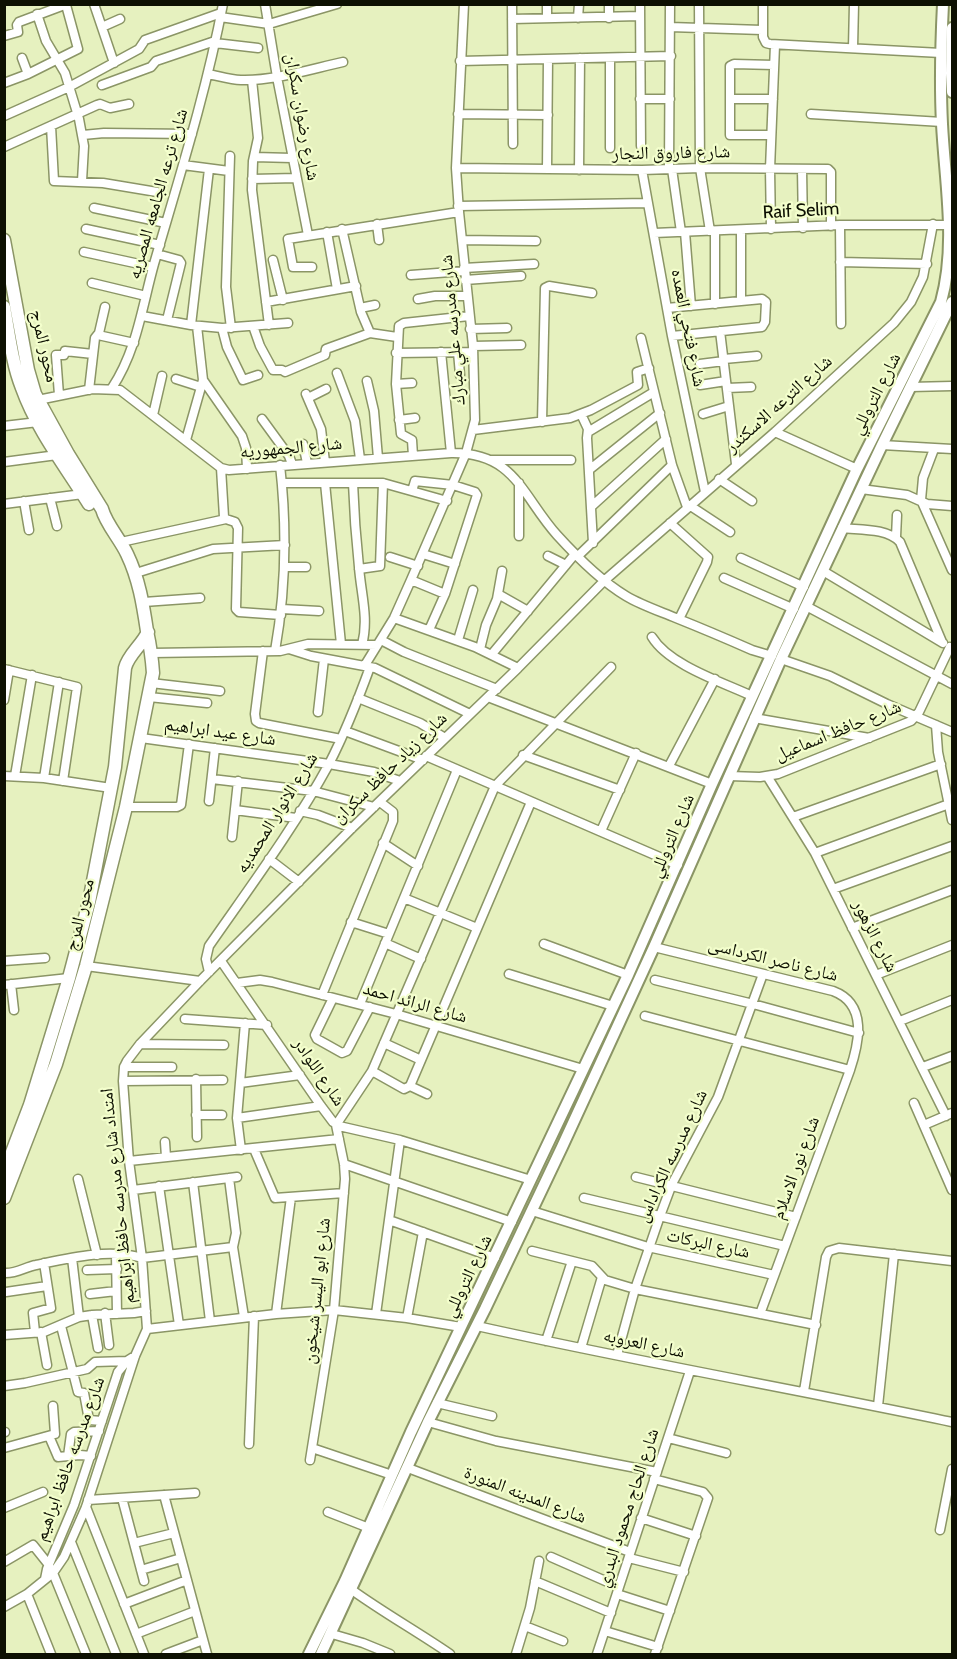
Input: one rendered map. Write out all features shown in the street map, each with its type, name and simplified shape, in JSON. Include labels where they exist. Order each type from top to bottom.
[{"type":"main road","name":"محور المرج","points":[[4,240],[28,370],[39,400],[68,454],[102,509],[103,515],[121,542],[135,573],[144,602],[152,653],[151,683],[141,738],[86,966],[56,1064],[7,1169]]},
{"type":"main road","name":"محور المرج","points":[[4,307],[18,379],[25,397],[82,494],[95,513],[103,515]]},
{"type":"main road","name":"محور المرج","points":[[4,1198],[7,1169],[30,1105],[69,978],[93,883],[118,746],[124,668],[147,632]]},
{"type":"street","points":[[94,4],[114,63]]},
{"type":"street","name":"شارع رضوان سكران","points":[[266,4],[277,77],[308,235]]},
{"type":"street","points":[[4,116],[69,87],[114,63],[139,49],[145,40],[221,12],[269,24],[337,4]]},
{"type":"street","name":"شارع مدرسه علي مبارك","points":[[368,666],[394,618],[447,501],[466,453],[476,411],[473,349],[464,273],[456,168],[464,4]]},
{"type":"street","points":[[512,4],[513,144]]},
{"type":"street","points":[[547,4],[547,18]]},
{"type":"street","points":[[578,18],[579,4]]},
{"type":"street","points":[[609,4],[609,18]]},
{"type":"street","points":[[640,4],[641,146]]},
{"type":"street","points":[[670,4],[670,169],[683,232],[691,306]]},
{"type":"street","points":[[699,4],[700,168],[713,231],[715,304]]},
{"type":"street","points":[[763,4],[762,30],[766,43],[941,52]]},
{"type":"street","points":[[853,48],[854,4]]},
{"type":"street","name":"شارع التروللي","points":[[321,1654],[437,1403],[532,1211],[654,947],[754,718],[794,609],[857,469],[940,302],[947,269],[949,225],[948,156],[942,122],[943,4]]},
{"type":"street","points":[[4,36],[18,33],[18,23],[66,5],[78,47],[57,60],[4,83]]},
{"type":"street","name":"شارع ترعه الجامعه المصريه","points":[[112,388],[126,365],[142,316],[153,267],[208,74],[221,12]]},
{"type":"street","points":[[37,14],[46,41],[65,73],[77,114],[85,158],[82,181]]},
{"type":"street","points":[[512,19],[640,16]]},
{"type":"street","points":[[102,27],[120,20]]},
{"type":"street","points":[[670,27],[762,30]]},
{"type":"street","points":[[952,28],[952,92]]},
{"type":"street","points":[[102,85],[151,67],[158,60],[215,42],[258,48]]},
{"type":"street","points":[[771,229],[770,169],[775,45]]},
{"type":"street","points":[[460,62],[671,56]]},
{"type":"street","points":[[22,58],[28,74]]},
{"type":"street","points":[[579,170],[580,58]]},
{"type":"street","points":[[610,58],[610,148]]},
{"type":"street","points":[[547,170],[548,59]]},
{"type":"street","points":[[208,74],[238,80],[252,80],[277,77],[344,62]]},
{"type":"street","points":[[771,135],[730,135],[730,66],[732,64],[774,65]]},
{"type":"street","points":[[252,80],[258,138],[252,179],[254,214],[269,325]]},
{"type":"street","points":[[640,99],[670,99]]},
{"type":"street","points":[[730,99],[773,99]]},
{"type":"street","points":[[4,147],[100,104],[110,108],[129,104]]},
{"type":"street","points":[[458,114],[548,115]]},
{"type":"street","points":[[811,114],[942,122]]},
{"type":"street","points":[[51,126],[54,181],[103,183],[157,192]]},
{"type":"street","points":[[82,135],[192,134]]},
{"type":"street","points":[[230,156],[226,287],[227,347],[243,380],[258,375]]},
{"type":"street","points":[[254,157],[292,158]]},
{"type":"street","points":[[183,165],[229,171]]},
{"type":"street","name":"شارع فاروق النجار","points":[[456,168],[826,169],[831,172],[831,226]]},
{"type":"street","points":[[186,440],[202,384],[194,325],[209,169]]},
{"type":"street","points":[[802,169],[803,228]]},
{"type":"street","name":"شارع فتحي العمده","points":[[642,170],[672,336],[705,492]]},
{"type":"street","points":[[252,179],[296,178]]},
{"type":"street","points":[[312,267],[293,268],[288,240],[458,209],[648,203]]},
{"type":"street","points":[[94,208],[166,223]]},
{"type":"street","points":[[377,224],[380,240]]},
{"type":"street","name":"شارع الترعه الاسكندر","points":[[605,580],[775,432],[903,313],[918,290],[927,264],[933,224]]},
{"type":"street","points":[[840,225],[841,324]]},
{"type":"street","name":"Raif Selim","points":[[654,233],[840,225],[949,225]]},
{"type":"street","points":[[86,229],[158,250],[181,263],[167,320]]},
{"type":"street","points":[[342,229],[360,308],[369,333]]},
{"type":"street","points":[[741,230],[741,301]]},
{"type":"street","points":[[327,232],[337,289]]},
{"type":"street","points":[[462,240],[536,241]]},
{"type":"street","points":[[84,252],[153,267]]},
{"type":"street","points":[[273,260],[283,300]]},
{"type":"street","points":[[840,262],[927,264]]},
{"type":"street","points":[[411,275],[464,273],[534,264]]},
{"type":"street","points":[[464,273],[521,276]]},
{"type":"street","points":[[92,283],[146,296]]},
{"type":"street","points":[[266,302],[356,286]]},
{"type":"street","points":[[542,422],[545,288],[549,286],[592,293]]},
{"type":"street","points":[[418,299],[435,296],[467,296]]},
{"type":"street","points":[[667,308],[765,301],[765,324],[760,327],[672,336]]},
{"type":"street","name":"شارع التروللي","points":[[309,1654],[628,975],[752,696],[806,606],[910,387],[949,322],[952,302]]},
{"type":"street","points":[[360,308],[375,306]]},
{"type":"street","points":[[90,390],[95,338],[98,335],[105,307]]},
{"type":"street","points":[[142,316],[226,328],[288,323]]},
{"type":"street","points":[[413,456],[412,441],[401,435],[399,420],[396,353],[399,326],[404,323],[469,316]]},
{"type":"street","points":[[253,326],[260,346],[273,370],[281,369],[285,372],[325,355],[326,349],[369,333],[397,336]]},
{"type":"street","points":[[470,329],[507,328]]},
{"type":"street","points":[[720,331],[736,464]]},
{"type":"street","points":[[98,335],[134,343]]},
{"type":"street","points":[[641,338],[672,465],[688,506],[730,532]]},
{"type":"street","points":[[396,353],[458,352],[521,345]]},
{"type":"street","points":[[59,395],[56,355],[64,355],[65,351],[93,354]]},
{"type":"street","points":[[441,352],[451,453]]},
{"type":"street","points":[[458,352],[460,375]]},
{"type":"street","points":[[700,364],[757,356]]},
{"type":"street","points":[[473,430],[542,422],[581,414],[638,385],[637,372],[649,368]]},
{"type":"street","points":[[337,372],[355,421],[360,459]]},
{"type":"street","points":[[153,415],[162,376]]},
{"type":"street","points":[[176,379],[202,384],[242,436],[246,448],[247,469]]},
{"type":"street","points":[[367,381],[375,418],[378,458]]},
{"type":"street","points":[[396,384],[412,383]]},
{"type":"street","points":[[700,385],[727,384],[751,387]]},
{"type":"street","points":[[910,387],[952,386]]},
{"type":"street","points":[[39,400],[112,388]]},
{"type":"street","name":"شارع الجمهوريه","points":[[112,388],[126,393],[221,468],[230,470],[451,453],[466,453],[490,460]]},
{"type":"street","points":[[325,462],[321,429],[307,396],[326,389]]},
{"type":"street","points":[[588,432],[654,392]]},
{"type":"street","points":[[703,414],[729,406]]},
{"type":"street","points":[[589,470],[660,413]]},
{"type":"street","points":[[581,414],[588,432],[593,543]]},
{"type":"street","points":[[399,420],[415,418]]},
{"type":"street","points":[[262,419],[289,456],[292,465]]},
{"type":"street","points":[[4,426],[38,422]]},
{"type":"street","points":[[775,432],[857,469]]},
{"type":"street","points":[[592,506],[666,439]]},
{"type":"street","points":[[303,444],[307,464]]},
{"type":"street","points":[[882,445],[952,449]]},
{"type":"street","points":[[934,449],[923,477],[921,500],[952,570]]},
{"type":"street","points":[[4,462],[57,455]]},
{"type":"street","points":[[490,460],[571,460]]},
{"type":"street","points":[[490,460],[501,466],[519,483],[549,526],[577,555],[626,596],[752,650],[830,676],[952,732]]},
{"type":"street","points":[[275,651],[281,612],[285,545],[280,465]]},
{"type":"street","points":[[492,654],[566,565],[593,543],[672,465]]},
{"type":"street","points":[[221,468],[226,519]]},
{"type":"street","points":[[719,479],[752,501]]},
{"type":"street","points":[[412,491],[414,481],[453,485],[475,492],[477,495],[445,594],[429,630]]},
{"type":"street","points":[[282,483],[382,483],[447,501]]},
{"type":"street","points":[[325,483],[342,644]]},
{"type":"street","points":[[353,483],[359,569],[366,619],[362,645]]},
{"type":"street","points":[[359,569],[380,566],[382,483]]},
{"type":"street","points":[[519,483],[519,536]]},
{"type":"street","points":[[861,489],[907,495],[927,504],[952,506]]},
{"type":"street","points":[[4,504],[82,494]]},
{"type":"street","points":[[51,498],[57,526]]},
{"type":"street","points":[[24,501],[29,530]]},
{"type":"street","points":[[897,515],[896,537],[948,646]]},
{"type":"street","points":[[121,542],[226,519],[235,522],[238,525],[237,611],[318,611]]},
{"type":"street","points":[[670,523],[708,557],[679,619]]},
{"type":"street","points":[[842,528],[886,533],[896,537]]},
{"type":"street","points":[[135,573],[213,549],[285,545]]},
{"type":"street","points":[[423,554],[455,564]]},
{"type":"street","points":[[548,556],[566,565]]},
{"type":"street","points":[[390,557],[418,566]]},
{"type":"street","points":[[741,558],[804,587]]},
{"type":"street","points":[[284,567],[306,567]]},
{"type":"street","points":[[480,649],[498,594],[502,571]]},
{"type":"street","points":[[823,571],[948,646]]},
{"type":"street","points":[[724,578],[794,609]]},
{"type":"street","points":[[411,580],[445,594]]},
{"type":"street","name":"شارع زياد حافظ سكران","points":[[200,981],[605,580]]},
{"type":"street","points":[[458,640],[472,590]]},
{"type":"street","points":[[498,594],[528,611]]},
{"type":"street","points":[[144,602],[200,598]]},
{"type":"street","points":[[806,606],[952,684]]},
{"type":"street","points":[[394,618],[458,640],[518,668]]},
{"type":"street","points":[[652,637],[658,646],[672,658],[752,696]]},
{"type":"street","points":[[152,653],[275,651],[308,644],[379,643],[497,689]]},
{"type":"street","name":"شارع حافظ اسماعيل","points":[[729,776],[767,776],[789,771],[911,721],[917,716],[948,646]]},
{"type":"street","points":[[289,649],[324,659],[368,666],[470,714]]},
{"type":"street","points":[[263,651],[255,717],[259,723],[343,735],[425,758],[678,865]]},
{"type":"street","points":[[318,712],[324,659]]},
{"type":"street","name":"شارع الانوار المحمديه","points":[[209,972],[206,959],[209,946],[269,859],[329,764],[358,698],[368,666]]},
{"type":"street","points":[[336,1125],[372,1071],[495,786],[611,667]]},
{"type":"street","points":[[4,700],[7,670],[76,686],[63,780]]},
{"type":"street","points":[[15,776],[32,675]]},
{"type":"street","points":[[669,766],[715,679]]},
{"type":"street","points":[[44,778],[59,681]]},
{"type":"street","points":[[151,683],[220,691]]},
{"type":"street","points":[[149,697],[207,703]]},
{"type":"street","points":[[358,698],[420,723],[445,738]]},
{"type":"street","points":[[488,698],[712,784]]},
{"type":"street","points":[[754,718],[871,738]]},
{"type":"street","points":[[936,724],[952,820]]},
{"type":"street","name":"شارع عيد ابراهيم","points":[[141,738],[329,764],[374,772],[400,781]]},
{"type":"street","points":[[126,807],[177,807],[181,805],[189,744]]},
{"type":"street","points":[[209,801],[215,748]]},
{"type":"street","points":[[601,831],[636,753]]},
{"type":"street","points":[[523,755],[620,790]]},
{"type":"street","points":[[793,817],[941,764]]},
{"type":"street","points":[[360,1004],[457,770]]},
{"type":"street","points":[[4,776],[63,780],[111,788]]},
{"type":"street","name":"شارع الزهور","points":[[767,776],[815,853],[923,1068],[949,1114]]},
{"type":"street","points":[[212,779],[313,791],[377,804],[393,812],[393,818],[322,995]]},
{"type":"street","points":[[232,837],[238,781]]},
{"type":"street","points":[[372,1071],[404,1089],[410,1086],[531,802]]},
{"type":"street","points":[[815,853],[949,804]]},
{"type":"street","points":[[235,810],[298,815],[335,821],[352,828]]},
{"type":"street","points":[[383,843],[418,866]]},
{"type":"street","points":[[834,890],[952,846]]},
{"type":"street","points":[[269,859],[298,882]]},
{"type":"street","points":[[852,928],[952,890]]},
{"type":"street","points":[[404,898],[477,928]]},
{"type":"street","points":[[351,922],[389,934]]},
{"type":"street","points":[[385,943],[421,959]]},
{"type":"street","points":[[544,944],[628,975]]},
{"type":"street","points":[[876,975],[952,945]]},
{"type":"street","name":"شارع ناصر الكرداسى","points":[[654,947],[841,994],[854,1009],[858,1019],[859,1033]]},
{"type":"street","points":[[4,961],[45,958]]},
{"type":"street","name":"شارع اللوادر","points":[[221,961],[336,1125],[400,1140],[531,1180]]},
{"type":"street","points":[[86,966],[200,981]]},
{"type":"street","points":[[509,974],[613,1006]]},
{"type":"street","name":"شارع مدرسه الكراداس","points":[[617,1355],[635,1289],[660,1216],[672,1185],[718,1097],[763,974]]},
{"type":"street","points":[[14,1010],[8,984],[69,978]]},
{"type":"street","name":"شارع الرائد احمد","points":[[237,983],[260,980],[360,1004],[583,1069]]},
{"type":"street","points":[[655,980],[859,1033]]},
{"type":"street","name":"امتداد شارع مدرسه حافظ ابراهيم","points":[[147,1329],[142,1258],[129,1161],[124,1067],[140,1044],[200,981]]},
{"type":"street","points":[[333,998],[315,1035],[317,1039],[342,1053],[347,1051],[370,1007]]},
{"type":"street","points":[[900,1021],[952,1000]]},
{"type":"street","points":[[645,1016],[850,1070]]},
{"type":"street","points":[[185,1019],[267,1025]]},
{"type":"street","points":[[241,1150],[237,1118],[245,1023]]},
{"type":"street","name":"شارع نور الاسلام","points":[[760,1314],[850,1070],[859,1033]]},
{"type":"street","points":[[384,1043],[421,1060]]},
{"type":"street","points":[[140,1044],[224,1045]]},
{"type":"street","points":[[923,1068],[952,1056]]},
{"type":"street","points":[[124,1067],[172,1067]]},
{"type":"street","points":[[240,1083],[300,1075]]},
{"type":"street","points":[[196,1079],[196,1137]]},
{"type":"street","points":[[123,1081],[223,1080]]},
{"type":"street","points":[[410,1086],[427,1094]]},
{"type":"street","points":[[914,1102],[952,1190]]},
{"type":"street","points":[[237,1118],[321,1106]]},
{"type":"street","points":[[924,1125],[949,1114]]},
{"type":"street","points":[[196,1115],[222,1115]]},
{"type":"street","name":"شارع ابو اليسر شيخون","points":[[310,1460],[334,1310],[344,1193],[344,1164],[336,1125]]},
{"type":"street","points":[[129,1161],[339,1139]]},
{"type":"street","points":[[376,1314],[400,1140]]},
{"type":"street","points":[[549,1141],[562,1147]]},
{"type":"street","points":[[165,1142],[165,1157]]},
{"type":"street","points":[[254,1149],[274,1197],[344,1193]]},
{"type":"street","points":[[344,1164],[512,1222]]},
{"type":"street","points":[[133,1190],[233,1177],[236,1233],[233,1247],[244,1317]]},
{"type":"street","points":[[636,1177],[796,1217]]},
{"type":"street","points":[[78,1179],[97,1255]]},
{"type":"street","points":[[194,1182],[210,1321]]},
{"type":"street","points":[[159,1186],[179,1325]]},
{"type":"street","points":[[276,1314],[291,1197]]},
{"type":"street","points":[[585,1198],[785,1246]]},
{"type":"street","name":"شارع البركات","points":[[532,1211],[648,1248],[774,1275]]},
{"type":"street","points":[[389,1220],[495,1258]]},
{"type":"street","points":[[407,1318],[423,1232]]},
{"type":"street","points":[[4,1273],[12,1273],[44,1263],[97,1255],[142,1258],[233,1247]]},
{"type":"street","points":[[804,1391],[826,1257],[829,1251],[839,1248],[952,1261]]},
{"type":"street","points":[[532,1251],[596,1268],[607,1281],[635,1289],[816,1325]]},
{"type":"street","points":[[878,1406],[894,1254]]},
{"type":"street","points":[[116,1255],[117,1314]]},
{"type":"street","points":[[72,1258],[79,1317]]},
{"type":"street","points":[[546,1341],[572,1261]]},
{"type":"street","points":[[44,1263],[51,1308],[33,1313],[47,1365]]},
{"type":"street","points":[[87,1270],[117,1269]]},
{"type":"street","points":[[581,1348],[602,1277]]},
{"type":"street","points":[[6,1292],[47,1286]]},
{"type":"street","points":[[90,1294],[116,1291]]},
{"type":"street","points":[[147,1329],[244,1317],[334,1310],[461,1327]]},
{"type":"street","points":[[4,1335],[38,1332],[61,1326],[79,1317],[146,1311]]},
{"type":"street","points":[[105,1313],[109,1346]]},
{"type":"street","points":[[92,1315],[98,1348]]},
{"type":"street","points":[[249,1444],[254,1316]]},
{"type":"street","points":[[61,1326],[78,1392],[84,1393],[89,1420],[102,1421]]},
{"type":"street","name":"شارع العروبه","points":[[477,1326],[690,1371],[804,1391],[952,1422]]},
{"type":"street","name":"شارع مدرسه حافظ ابراهيم","points":[[8,1605],[27,1594],[45,1579],[71,1542],[87,1504],[131,1358],[147,1329]]},
{"type":"street","points":[[4,1386],[87,1369],[95,1362],[131,1358]]},
{"type":"street","name":"شارع مدرسه حافظ ابراهيم","points":[[51,1569],[118,1372],[131,1358]]},
{"type":"street","name":"شارع الحاج محمود البدري","points":[[597,1654],[690,1371]]},
{"type":"street","points":[[437,1403],[492,1416]]},
{"type":"street","points":[[4,1449],[56,1433],[52,1406]]},
{"type":"street","points":[[428,1422],[518,1446],[656,1475],[704,1492],[707,1496],[696,1536],[657,1651],[605,1631]]},
{"type":"street","points":[[68,1456],[71,1434],[99,1431]]},
{"type":"street","points":[[49,1436],[57,1457],[91,1456]]},
{"type":"street","points":[[668,1437],[726,1453]]},
{"type":"street","points":[[312,1448],[393,1475]]},
{"type":"street","name":"شارع المدينه المنورة","points":[[408,1468],[629,1555],[684,1572]]},
{"type":"street","points":[[940,1530],[952,1469]]},
{"type":"street","points":[[4,1508],[43,1492]]},
{"type":"street","points":[[144,1654],[87,1504],[122,1498],[195,1493]]},
{"type":"street","points":[[164,1495],[207,1654]]},
{"type":"street","points":[[122,1498],[144,1581]]},
{"type":"street","points":[[328,1512],[369,1528]]},
{"type":"street","points":[[641,1518],[696,1536]]},
{"type":"street","points":[[134,1543],[174,1533]]},
{"type":"street","points":[[71,1542],[116,1654]]},
{"type":"street","points":[[4,1562],[33,1545],[51,1569],[86,1654]]},
{"type":"street","points":[[551,1557],[618,1590],[670,1611]]},
{"type":"street","points":[[141,1570],[181,1558]]},
{"type":"street","points":[[516,1654],[525,1626],[539,1561]]},
{"type":"street","points":[[124,1604],[187,1580]]},
{"type":"street","points":[[535,1581],[611,1613]]},
{"type":"street","points":[[352,1590],[393,1619],[450,1654]]},
{"type":"street","points":[[4,1593],[8,1605]]},
{"type":"street","points":[[27,1594],[51,1654]]},
{"type":"street","points":[[136,1634],[195,1611]]},
{"type":"street","points":[[525,1626],[564,1641]]},
{"type":"street","points":[[332,1634],[390,1654]]},
{"type":"street","points":[[166,1654],[203,1640]]}]
